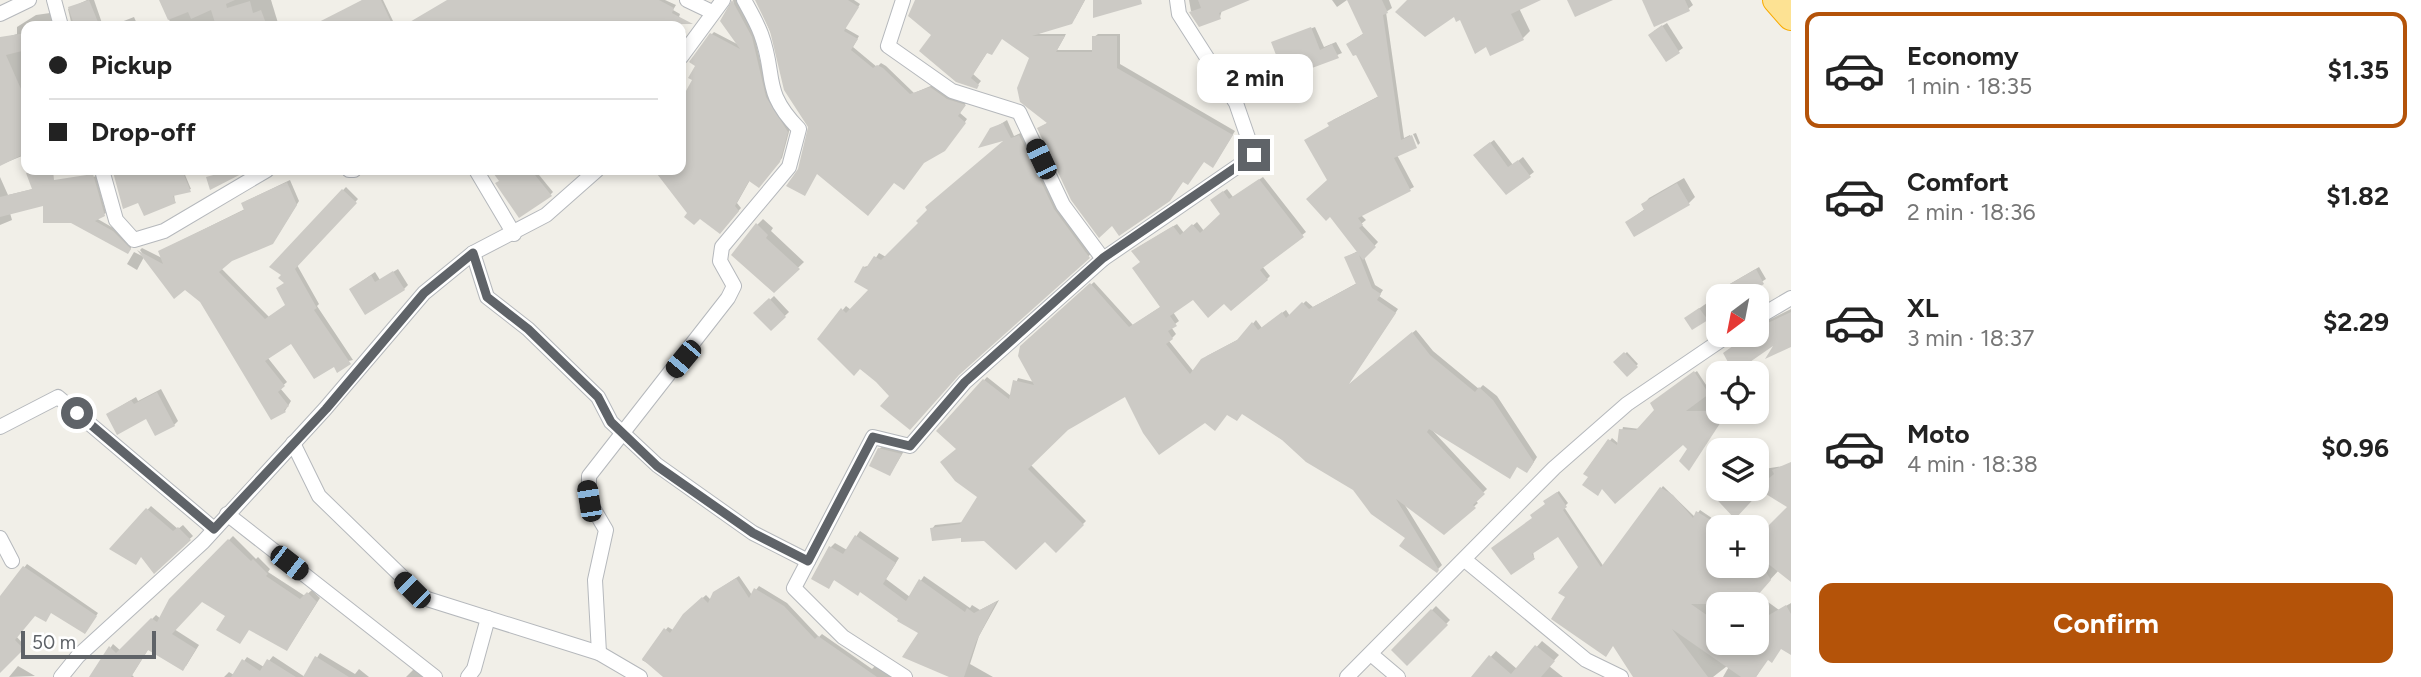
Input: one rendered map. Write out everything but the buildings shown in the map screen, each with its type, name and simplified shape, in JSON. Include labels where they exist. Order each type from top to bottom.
[{"type":"highway","points":[[1776,0],[1791,18]]},
{"type":"street","points":[[0,14],[29,0]]},
{"type":"street","points":[[54,0],[60,21]]},
{"type":"street","points":[[687,0],[712,12]]},
{"type":"street","points":[[686,50],[723,0]]},
{"type":"street","points":[[599,653],[595,580],[606,530],[589,501],[589,476],[621,432],[683,359],[727,298],[734,286],[720,261],[722,247],[778,183],[793,153],[799,129],[783,112],[773,95],[762,36],[744,0]]},
{"type":"street","points":[[903,0],[888,46],[952,91],[1019,112],[1063,205],[1103,258]]},
{"type":"street","points":[[905,677],[843,637],[794,588],[873,437],[910,446],[965,382],[1103,258],[1254,155],[1236,103],[1179,13],[1177,0]]},
{"type":"street","points":[[103,175],[116,220],[134,240],[164,231],[259,175]]},
{"type":"street","points":[[479,175],[514,234]]},
{"type":"street","points":[[61,677],[78,656],[214,529],[424,293],[473,253],[546,215],[591,175]]},
{"type":"street","points":[[473,253],[487,297],[528,329],[598,397],[611,422],[657,466],[753,533],[808,561]]},
{"type":"street","points":[[1769,311],[1791,298]]},
{"type":"street","points":[[1347,677],[1372,655],[1554,468],[1627,404],[1711,347]]},
{"type":"street","points":[[0,427],[58,397],[214,529]]},
{"type":"street","points":[[293,443],[319,496],[412,590],[433,603],[599,653],[639,677]]},
{"type":"street","points":[[227,514],[435,677]]},
{"type":"street","points":[[0,538],[12,561]]},
{"type":"street","points":[[1465,560],[1587,660],[1620,677]]},
{"type":"street","points":[[468,677],[474,669],[488,618]]},
{"type":"street","points":[[1372,655],[1398,677]]},
{"type":"route","points":[[77,413],[214,529],[254,483],[326,409],[424,293],[473,253],[487,297],[528,329],[598,397],[611,422],[657,466],[753,533],[766,537],[808,561],[873,437],[910,446],[965,382],[1103,258],[1254,155]]}]
